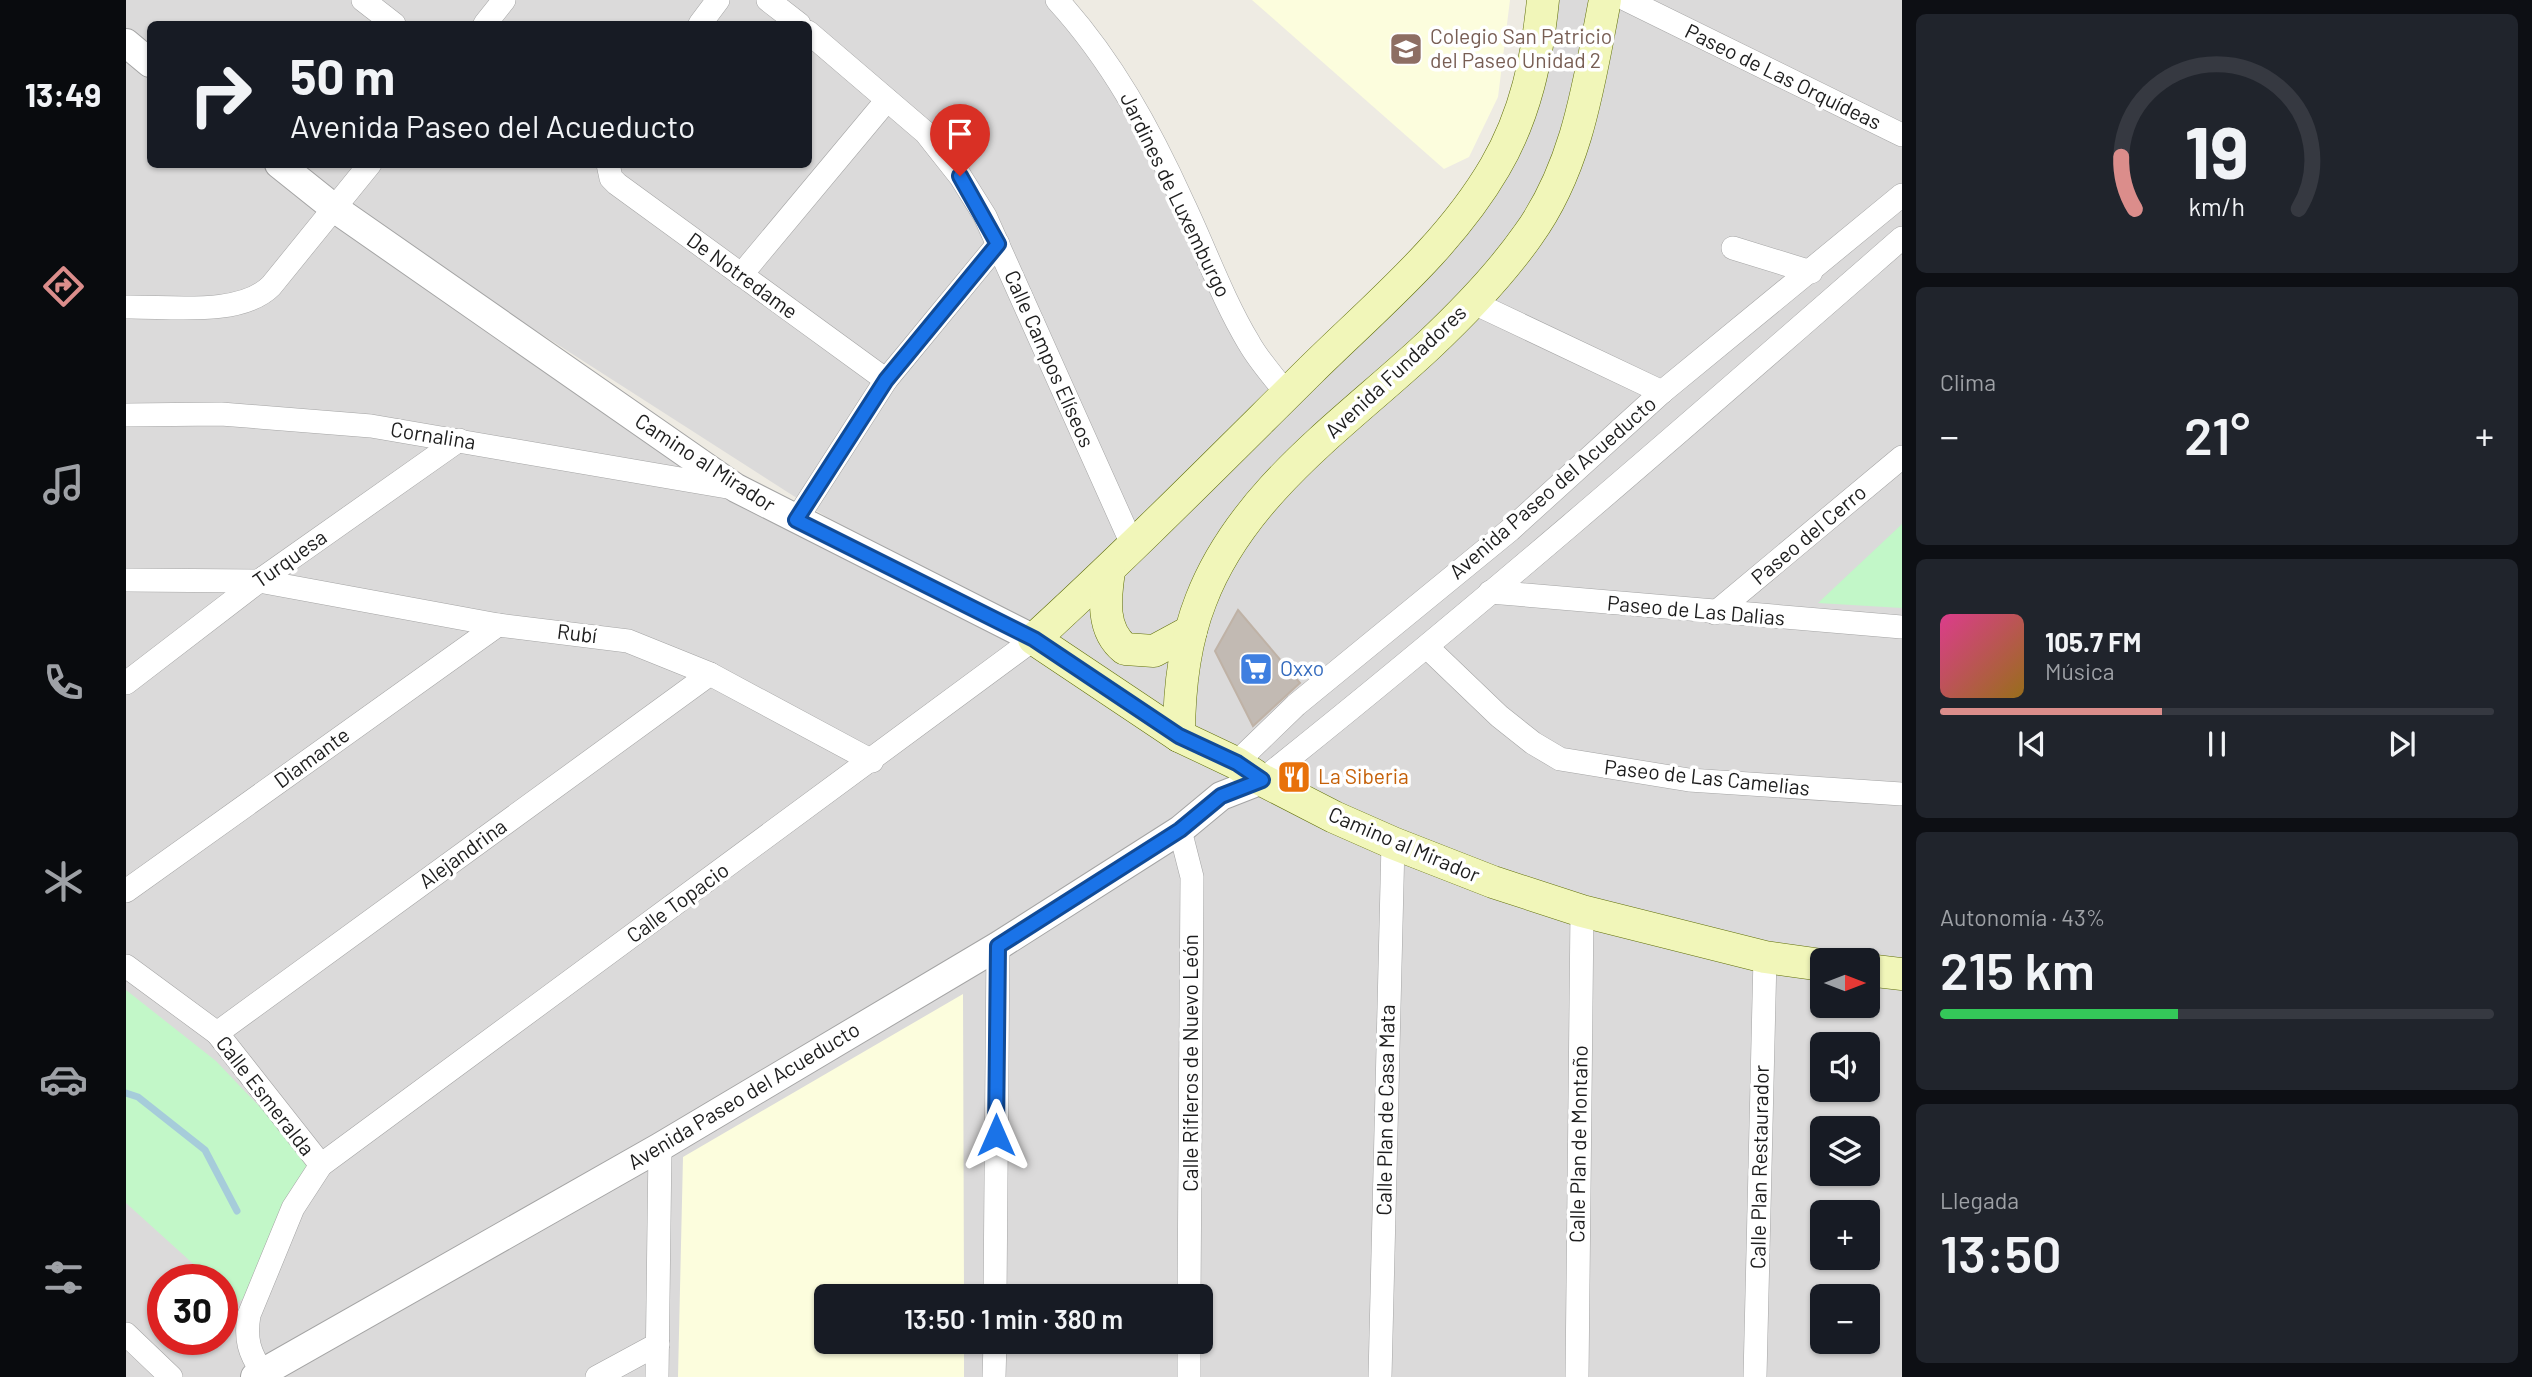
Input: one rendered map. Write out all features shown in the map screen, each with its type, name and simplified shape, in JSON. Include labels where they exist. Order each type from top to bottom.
[{"type":"main road","points":[[1034,639],[1109,570],[1132,544],[1436,247],[1476,197],[1496,165],[1526,99],[1543,0]]},
{"type":"main road","name":"Avenida Fundadores","points":[[1179,736],[1179,708],[1191,631],[1212,576],[1256,510],[1323,439],[1429,345],[1472,302],[1530,233],[1571,155],[1605,0]]},
{"type":"main road","points":[[1109,570],[1106,590],[1108,622],[1112,634],[1125,649],[1154,651],[1191,631]]},
{"type":"main road","name":"Camino al Mirador","points":[[1034,639],[1179,736],[1393,843],[1493,882],[1582,911],[1765,957],[1810,963]]},
{"type":"main road","points":[[1880,971],[1902,974]]},
{"type":"street","points":[[363,0],[390,21]]},
{"type":"street","points":[[487,21],[504,0]]},
{"type":"street","points":[[702,21],[718,0]]},
{"type":"street","points":[[768,0],[795,21]]},
{"type":"street","name":"Jardines de Luxemburgo","points":[[1057,0],[1101,50],[1130,99],[1183,202],[1214,276],[1249,344],[1287,394]]},
{"type":"street","name":"Paseo de Las Orquídeas","points":[[1627,0],[1902,135]]},
{"type":"street","name":"Calle Campos Elíseos","points":[[812,35],[926,133],[960,176],[998,244],[1132,544]]},
{"type":"street","points":[[741,275],[887,100]]},
{"type":"street","name":"Camino al Mirador","points":[[284,168],[334,208],[736,488],[1034,639]]},
{"type":"street","points":[[126,307],[229,306],[254,299],[271,286],[367,168]]},
{"type":"street","name":"De Notredame","points":[[609,168],[611,178],[617,184],[886,380]]},
{"type":"street","name":"Avenida Paseo del Acueducto","points":[[1249,771],[1296,705],[1510,530],[1662,392],[1902,195]]},
{"type":"street","name":"Avenida Paseo del Acueducto","points":[[259,1375],[660,1147],[998,946],[1180,830],[1249,771],[1428,648],[1902,238]]},
{"type":"street","points":[[796,520],[886,380],[998,244]]},
{"type":"street","points":[[1733,248],[1811,272]]},
{"type":"street","points":[[1472,302],[1662,392]]},
{"type":"street","name":"Cornalina","points":[[126,415],[221,414],[371,426],[736,488]]},
{"type":"street","name":"Turquesa","points":[[126,683],[258,581],[459,440]]},
{"type":"street","name":"Paseo del Cerro","points":[[1716,614],[1902,457]]},
{"type":"street","points":[[1510,530],[1535,557]]},
{"type":"street","name":"Rubí","points":[[126,580],[258,581],[498,625],[628,640],[710,674],[872,761]]},
{"type":"street","name":"Paseo de Las Dalias","points":[[1490,592],[1716,614],[1902,627]]},
{"type":"street","name":"Diamante","points":[[126,891],[498,625]]},
{"type":"street","name":"Calle Topacio","points":[[321,1166],[1034,639]]},
{"type":"street","name":"Paseo de Las Camelias","points":[[1428,648],[1499,716],[1532,743],[1560,759],[1603,769],[1689,780],[1902,794]]},
{"type":"street","name":"Alejandrina","points":[[217,1033],[710,674]]},
{"type":"street","name":"Calle Rifleros de Nuevo León","points":[[1180,830],[1192,877],[1189,1284]]},
{"type":"street","name":"Calle Plan de Casa Mata","points":[[1380,1377],[1393,843]]},
{"type":"street","name":"Calle Plan de Montaño","points":[[1577,1377],[1582,911]]},
{"type":"street","points":[[995,1284],[998,946]]},
{"type":"street","name":"Calle Plan Restaurador","points":[[1755,1377],[1765,957]]},
{"type":"street","name":"Calle Esmeralda","points":[[126,966],[217,1033],[321,1166],[293,1208],[249,1315],[247,1330],[250,1354],[259,1375]]},
{"type":"street","points":[[657,1377],[660,1147]]},
{"type":"street","points":[[126,1334],[171,1377]]},
{"type":"street","points":[[597,1377],[658,1344]]},
{"type":"street","points":[[995,1354],[995,1377]]},
{"type":"street","points":[[1189,1354],[1189,1377]]},
{"type":"shaded area","points":[[126,0],[1051,0],[1103,41],[1241,335],[1287,394],[1466,224],[1554,0],[1902,0],[1902,967],[1880,963],[1880,948],[1810,948],[1810,1018],[1880,1018],[1880,968],[1902,971],[1902,1377],[126,1377]],"holes":[[[379,230],[1001,629],[707,453]]]},
{"type":"shaded area","name":"Colegio San Patricio del Paseo Unidad 2","points":[[1252,0],[1510,0],[1498,97],[1469,157],[1444,169]]},
{"type":"shaded area","points":[[963,994],[964,1284],[814,1284],[814,1354],[964,1354],[964,1377],[678,1377],[683,1157]]},
{"type":"green space","points":[[1902,524],[1902,608],[1818,603]]},
{"type":"green space","points":[[126,990],[216,1061],[321,1171],[262,1284],[238,1302],[238,1264],[193,1264],[126,1203]]},
{"type":"building","name":"Oxxo","points":[[1238,610],[1300,683],[1253,726],[1215,651]]},
{"type":"waterway","points":[[126,1093],[138,1097],[205,1150],[237,1211]]},
{"type":"place","name":"Colegio San Patricio del Paseo Unidad 2","points":[[1406,49]]},
{"type":"place","name":"Oxxo","points":[[1256,669]]},
{"type":"place","name":"La Siberia","points":[[1294,777]]},
{"type":"route","points":[[960,176],[985,216],[998,244],[886,380],[796,520],[1034,639],[1179,736],[1237,763],[1262,780],[1221,796],[1180,830],[998,946],[996,1135]]}]
